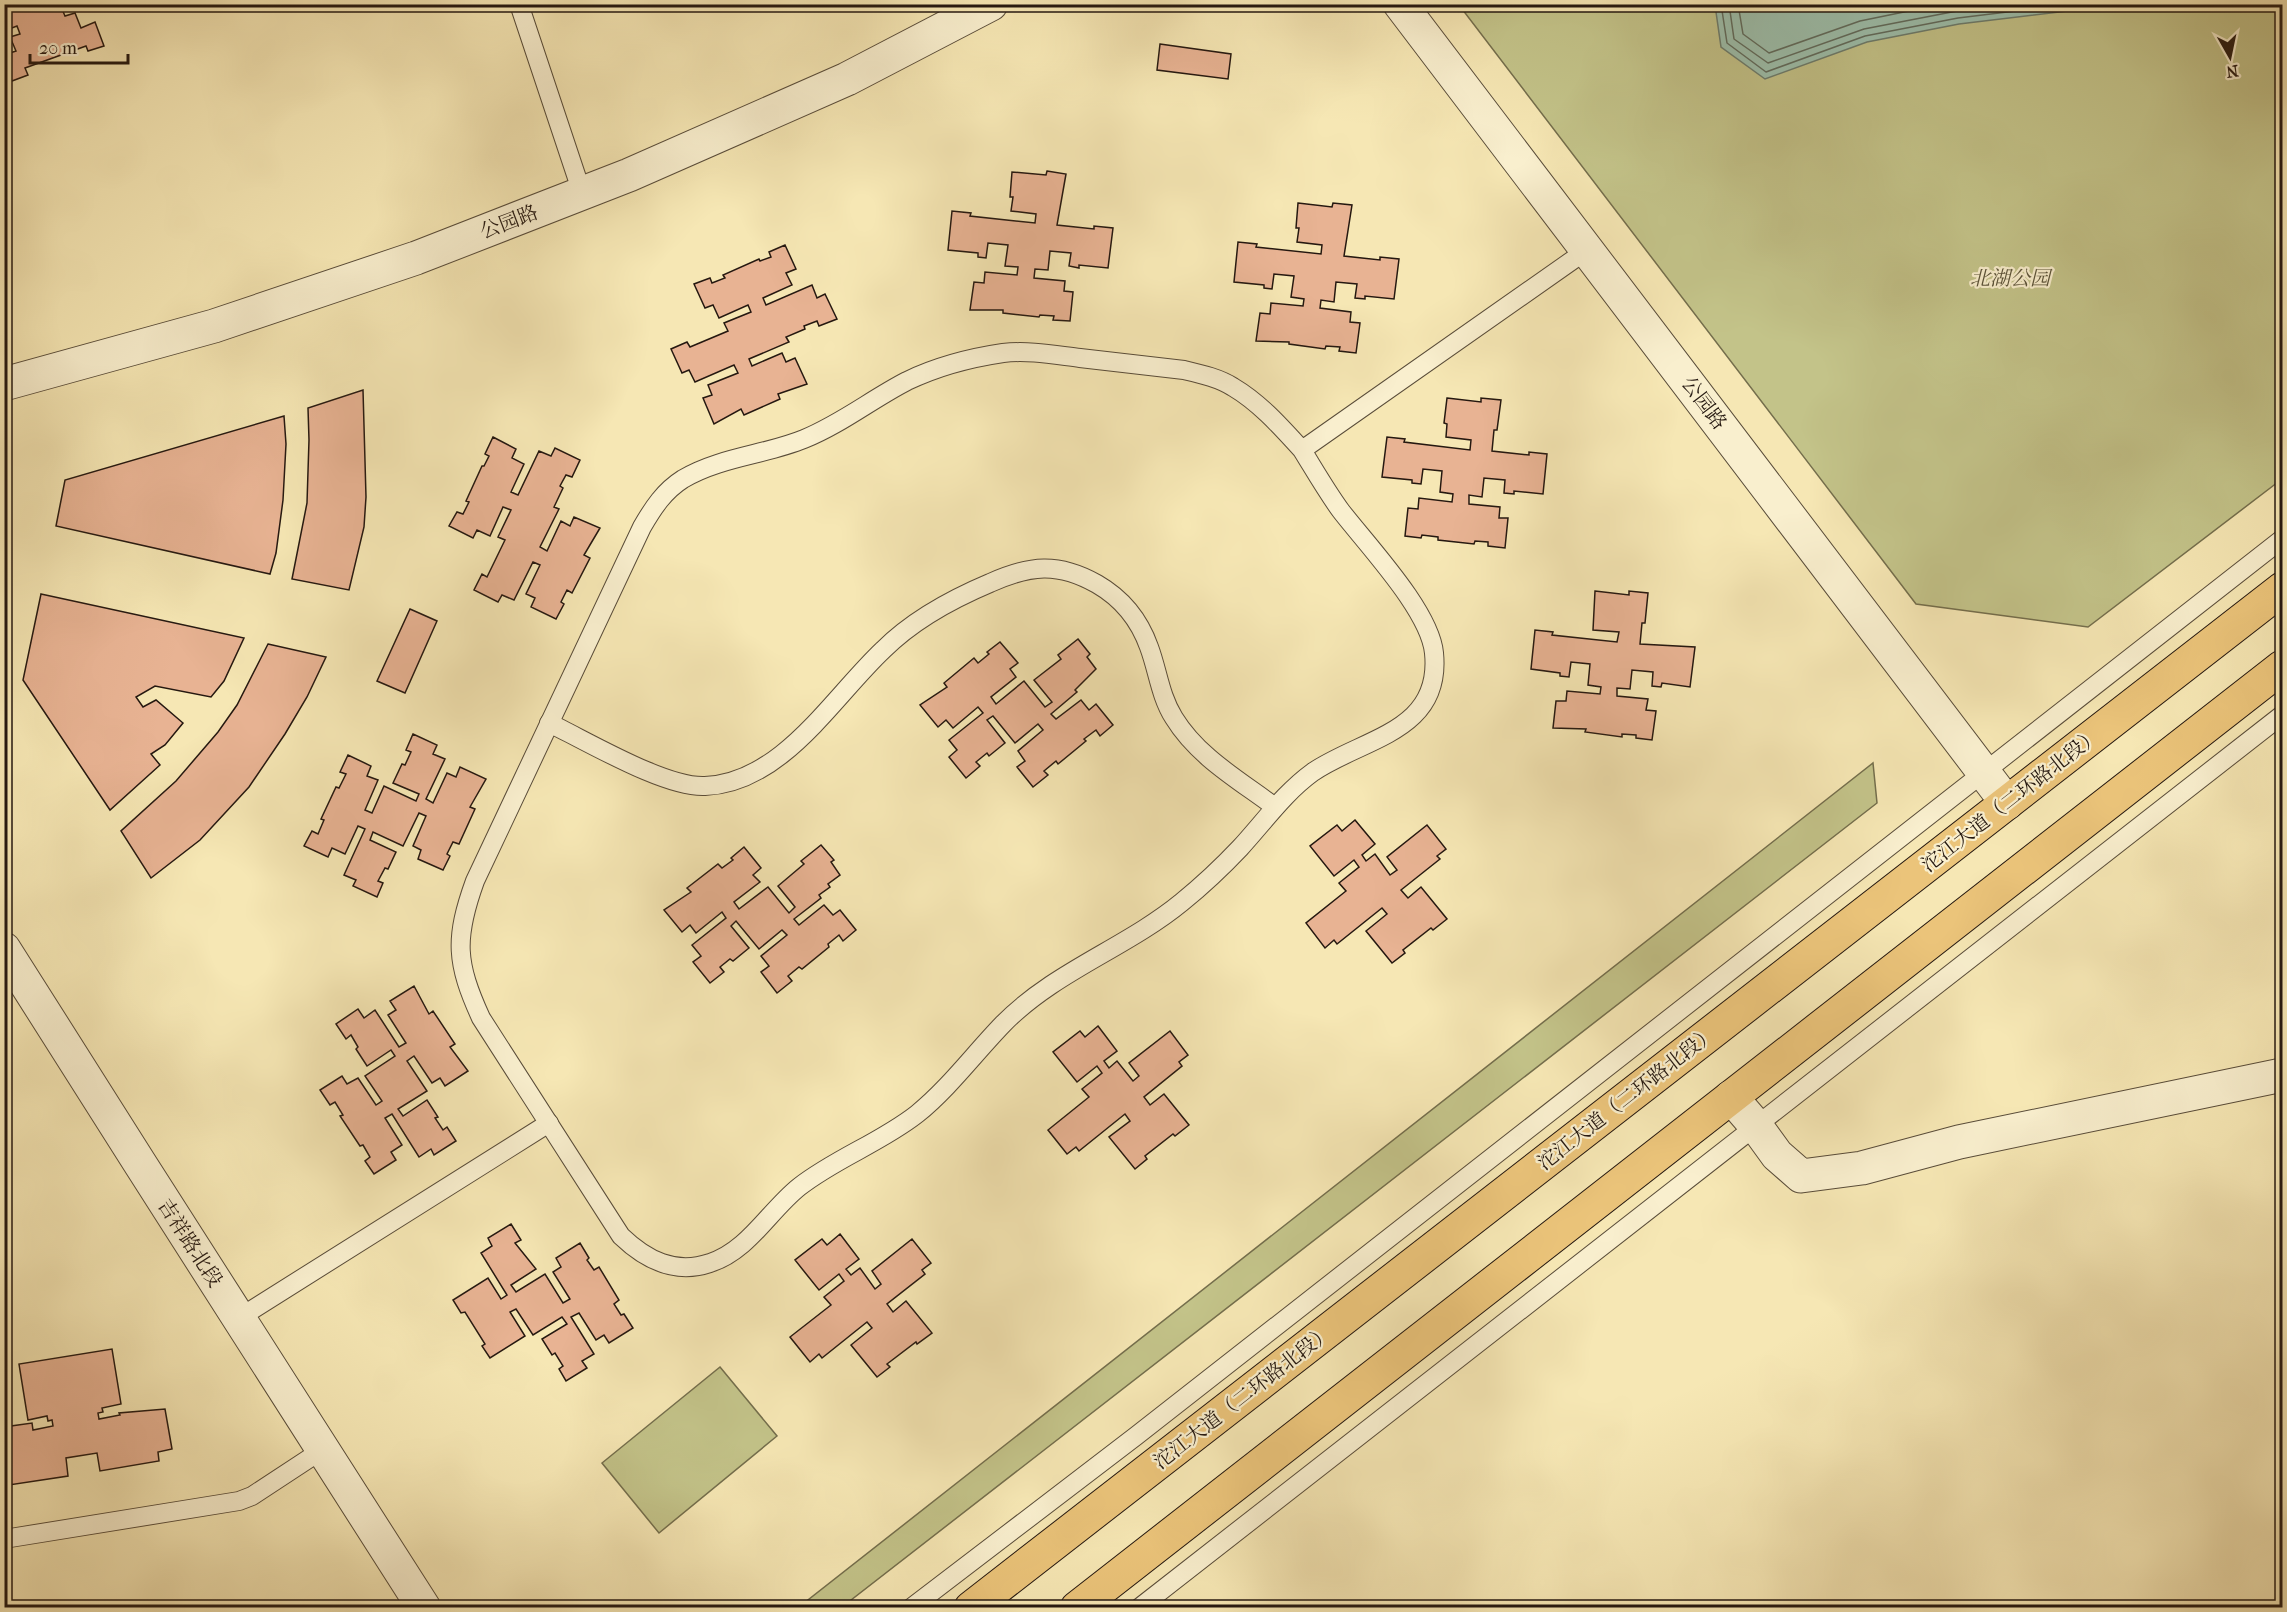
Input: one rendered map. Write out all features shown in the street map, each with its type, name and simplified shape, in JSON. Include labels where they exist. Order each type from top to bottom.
[{"type":"highway","name":"沱江大道（二环路北段）","points":[[971,1608],[2283,589]]},
{"type":"highway","points":[[1077,1608],[2283,667]]},
{"type":"street","name":"公园路","points":[[4,384],[214,326],[353,280],[629,175],[848,79],[991,4]]},
{"type":"street","name":"公园路","points":[[1400,4],[2007,803]]},
{"type":"street","name":"吉祥路北段","points":[[4,949],[424,1608]]},
{"type":"street","points":[[1731,1097],[1777,1155],[1801,1176],[1862,1168],[1959,1142],[2283,1075]]},
{"type":"lane","points":[[519,4],[582,193]]},
{"type":"lane","points":[[1302,450],[1587,250]]},
{"type":"lane","points":[[1006,353],[1038,353],[1184,370],[1233,386],[1274,420],[1302,450],[1338,507],[1426,624],[1434,650],[1434,674],[1427,696],[1414,716],[1394,732],[1367,743],[1313,772],[1290,791],[1226,862],[1158,922],[1064,975],[1036,994],[1004,1023],[962,1070],[916,1114],[881,1138],[838,1161],[799,1187],[729,1256],[707,1265],[682,1267],[658,1263],[638,1253],[621,1236],[481,1018],[470,992],[459,942],[463,914],[475,881],[549,723],[642,527],[659,499],[682,480],[709,467],[804,440],[838,424],[906,382],[941,367],[1006,353]]},
{"type":"lane","points":[[911,1608],[1136,1436],[2283,539]]},
{"type":"lane","points":[[549,723],[671,781],[704,786],[734,780],[759,771],[789,748],[884,649],[926,616],[1012,573],[1039,568],[1074,572],[1121,600],[1138,622],[1150,648],[1160,689],[1172,716],[1189,741],[1211,761],[1275,807]]},
{"type":"lane","points":[[1139,1608],[2283,715]]},
{"type":"lane","points":[[239,1318],[549,1123]]},
{"type":"lane","points":[[4,1539],[239,1501],[252,1496],[322,1450]]},
{"type":"green space","name":"北湖公园","points":[[1459,5],[2282,5],[2282,479],[2088,627],[1916,604]]},
{"type":"green space","points":[[1873,763],[1877,803],[842,1607],[799,1607]]},
{"type":"green space","points":[[720,1367],[777,1436],[659,1533],[602,1463]]},
{"type":"water","points":[[1715,4],[2118,5],[1959,24],[1867,42],[1765,79],[1721,47]]},
{"type":"building","points":[[4,4],[74,4],[62,9],[65,16],[75,13],[81,28],[95,22],[104,46],[88,51],[86,46],[25,68],[28,75],[12,81],[4,62],[4,55],[16,51],[10,37],[20,34],[17,26],[4,31]]},
{"type":"building","points":[[1160,44],[1231,54],[1228,79],[1157,70]]},
{"type":"building","points":[[1047,171],[1066,174],[1057,225],[1094,229],[1094,226],[1113,228],[1108,268],[1069,266],[1071,253],[1050,251],[1048,270],[1035,269],[1034,278],[1065,281],[1064,291],[1073,292],[1070,321],[1053,320],[1054,316],[1040,315],[1039,317],[1003,313],[1003,310],[970,310],[974,282],[984,283],[985,272],[1017,275],[1018,267],[1005,266],[1008,245],[988,243],[986,258],[978,257],[978,253],[948,250],[952,211],[971,213],[970,216],[1035,223],[1036,214],[1011,211],[1012,172],[1046,175]]},
{"type":"building","points":[[1298,203],[1332,207],[1333,203],[1352,205],[1344,256],[1380,260],[1380,257],[1399,259],[1394,299],[1365,296],[1365,299],[1355,298],[1357,284],[1336,282],[1334,302],[1321,300],[1320,308],[1351,312],[1350,322],[1360,323],[1356,353],[1339,351],[1340,347],[1326,346],[1325,349],[1289,344],[1289,342],[1256,341],[1260,313],[1270,314],[1271,303],[1303,306],[1304,299],[1291,297],[1294,276],[1274,274],[1272,289],[1264,288],[1264,285],[1234,282],[1238,242],[1257,244],[1256,247],[1321,254],[1322,245],[1297,242]]},
{"type":"building","points":[[785,245],[796,269],[786,273],[792,285],[763,298],[766,305],[812,285],[817,298],[825,294],[837,319],[819,326],[817,321],[804,326],[805,329],[786,337],[789,342],[749,359],[752,366],[782,353],[786,362],[795,358],[807,384],[778,394],[780,399],[744,415],[741,409],[714,424],[703,398],[712,395],[708,385],[738,373],[734,365],[695,382],[689,370],[682,373],[671,349],[687,342],[690,347],[728,331],[724,323],[751,312],[748,305],[719,318],[713,305],[705,308],[694,284],[710,278],[712,283],[725,278],[723,275],[759,259],[760,261],[771,257],[769,252]]},
{"type":"building","points":[[363,390],[366,497],[364,527],[349,590],[292,579],[307,503],[308,408]]},
{"type":"building","points":[[1447,398],[1481,402],[1481,398],[1501,400],[1492,451],[1529,455],[1529,452],[1547,454],[1543,494],[1514,491],[1514,494],[1504,493],[1505,480],[1484,478],[1482,497],[1469,495],[1469,504],[1500,507],[1499,518],[1508,518],[1505,548],[1488,546],[1488,542],[1475,541],[1474,544],[1438,540],[1438,537],[1422,535],[1421,538],[1405,536],[1408,508],[1418,509],[1419,498],[1452,502],[1453,494],[1440,492],[1442,471],[1423,469],[1421,484],[1412,483],[1412,480],[1382,477],[1387,437],[1405,439],[1404,442],[1470,450],[1471,440],[1446,437],[1447,424],[1444,423]]},
{"type":"building","points":[[284,416],[286,444],[283,500],[276,553],[270,574],[56,526],[65,480]]},
{"type":"building","points":[[493,437],[516,449],[512,458],[524,464],[511,492],[518,495],[539,451],[551,456],[555,448],[580,460],[572,477],[566,475],[560,486],[563,488],[554,507],[559,509],[540,547],[547,551],[561,521],[570,526],[574,517],[600,528],[584,555],[590,558],[572,593],[567,590],[561,602],[564,604],[556,619],[531,607],[535,598],[526,594],[540,565],[533,562],[514,600],[502,595],[498,602],[474,590],[482,574],[487,577],[505,540],[498,537],[511,510],[503,507],[490,536],[477,530],[473,538],[449,526],[457,512],[463,514],[469,502],[466,501],[489,456],[485,454]]},
{"type":"building","points":[[1595,591],[1629,595],[1629,591],[1648,593],[1640,644],[1695,647],[1690,687],[1662,683],[1661,687],[1652,686],[1653,672],[1632,670],[1630,689],[1617,688],[1617,696],[1648,699],[1646,710],[1656,711],[1652,740],[1636,738],[1636,735],[1622,734],[1622,737],[1585,732],[1586,729],[1553,728],[1556,701],[1566,701],[1567,691],[1600,694],[1601,687],[1588,685],[1590,664],[1571,662],[1569,677],[1560,676],[1560,673],[1531,669],[1535,630],[1553,632],[1552,635],[1617,642],[1619,632],[1593,630]]},
{"type":"building","points":[[41,594],[244,638],[224,681],[211,697],[155,686],[136,697],[143,707],[156,700],[183,723],[165,745],[151,754],[160,765],[110,810],[23,680]]},
{"type":"building","points":[[410,609],[437,621],[405,693],[377,681]]},
{"type":"building","points":[[1078,639],[1090,654],[1087,657],[1096,669],[1075,690],[1077,692],[1051,714],[1056,719],[1081,700],[1089,710],[1096,704],[1113,725],[1100,736],[1096,730],[1084,739],[1086,741],[1058,764],[1056,761],[1044,771],[1048,775],[1033,787],[1017,767],[1025,761],[1018,751],[1043,730],[1038,724],[1015,743],[993,716],[987,720],[1005,743],[989,756],[987,753],[976,762],[980,766],[966,778],[949,757],[957,750],[949,740],[983,713],[978,707],[953,728],[946,720],[938,727],[920,705],[947,687],[944,683],[974,658],[978,663],[1000,642],[1018,663],[1010,669],[1016,677],[991,697],[996,704],[1024,681],[1045,707],[1052,702],[1034,680],[1061,659],[1058,655]]},
{"type":"building","points":[[268,644],[326,657],[307,697],[249,787],[200,840],[151,878],[121,831],[176,781],[218,732],[237,705]]},
{"type":"building","points":[[413,734],[437,745],[433,754],[445,759],[426,799],[433,803],[447,773],[456,777],[460,767],[486,779],[470,807],[475,809],[459,844],[453,842],[447,854],[450,856],[443,870],[418,859],[421,850],[413,846],[426,816],[419,813],[403,846],[373,832],[370,840],[396,852],[388,869],[385,868],[378,881],[383,883],[377,897],[353,886],[356,880],[344,875],[365,829],[358,826],[345,854],[332,848],[328,857],[304,846],[312,831],[318,834],[324,820],[321,819],[336,787],[339,788],[346,774],[340,772],[348,755],[371,766],[367,776],[378,780],[365,810],[372,813],[384,786],[416,801],[419,794],[393,783],[411,752],[406,750]]},
{"type":"building","points":[[1355,820],[1375,844],[1362,855],[1366,861],[1375,854],[1390,875],[1397,870],[1387,857],[1427,825],[1446,849],[1437,856],[1440,859],[1401,890],[1408,898],[1421,887],[1447,919],[1433,930],[1431,928],[1403,950],[1405,953],[1392,963],[1366,931],[1387,914],[1382,908],[1337,944],[1334,940],[1325,948],[1306,923],[1346,891],[1339,883],[1359,867],[1354,860],[1334,876],[1310,846],[1337,825],[1342,831]]},
{"type":"building","points":[[821,845],[834,860],[831,862],[840,875],[828,884],[830,887],[819,895],[821,898],[794,919],[799,925],[824,905],[833,915],[840,910],[856,930],[843,941],[839,935],[828,944],[829,947],[802,969],[799,967],[788,976],[792,981],[777,993],[761,972],[769,966],[761,956],[787,935],[782,930],[759,949],[736,921],[731,926],[749,948],[733,961],[730,959],[720,967],[724,972],[710,983],[693,962],[701,956],[692,945],[726,918],[722,912],[696,933],[690,925],[682,932],[664,910],[691,892],[687,888],[718,864],[722,868],[733,860],[731,858],[744,847],[761,868],[753,875],[760,882],[734,902],[739,909],[768,887],[789,913],[795,907],[778,886],[804,864],[801,861]]},
{"type":"building","points":[[414,986],[429,1014],[433,1011],[455,1044],[450,1047],[468,1071],[445,1086],[440,1078],[432,1083],[414,1056],[407,1061],[427,1091],[398,1109],[403,1116],[427,1100],[443,1130],[447,1127],[456,1141],[434,1155],[431,1149],[419,1157],[392,1114],[385,1118],[402,1145],[391,1152],[396,1160],[374,1174],[365,1161],[370,1157],[363,1145],[360,1146],[340,1116],[343,1115],[335,1102],[330,1105],[320,1090],[342,1076],[347,1084],[358,1078],[376,1105],[382,1101],[365,1076],[395,1056],[391,1050],[367,1066],[356,1049],[358,1047],[351,1035],[346,1039],[336,1024],[358,1009],[364,1018],[375,1010],[399,1047],[406,1043],[388,1015],[396,1010],[390,1001]]},
{"type":"building","points":[[1098,1026],[1117,1051],[1104,1061],[1109,1068],[1117,1061],[1133,1081],[1139,1076],[1129,1063],[1170,1031],[1188,1055],[1179,1062],[1182,1066],[1144,1097],[1150,1105],[1164,1094],[1189,1125],[1175,1136],[1173,1134],[1145,1156],[1147,1159],[1135,1169],[1109,1137],[1130,1121],[1125,1114],[1079,1151],[1076,1147],[1067,1154],[1048,1130],[1089,1097],[1082,1089],[1102,1073],[1097,1066],[1077,1082],[1053,1052],[1080,1031],[1085,1037]]},
{"type":"building","points":[[511,1224],[521,1240],[515,1243],[536,1269],[511,1285],[516,1292],[545,1274],[563,1303],[570,1299],[553,1272],[561,1267],[556,1258],[580,1243],[589,1258],[587,1260],[594,1270],[599,1267],[619,1300],[614,1304],[633,1328],[609,1343],[604,1335],[596,1340],[579,1313],[571,1317],[594,1354],[582,1361],[587,1368],[566,1381],[559,1369],[563,1366],[555,1353],[552,1355],[542,1339],[567,1324],[562,1317],[533,1335],[516,1309],[510,1312],[525,1336],[490,1358],[482,1346],[485,1344],[465,1312],[461,1313],[453,1300],[488,1278],[501,1299],[507,1295],[481,1253],[492,1246],[488,1238]]},
{"type":"building","points":[[840,1234],[859,1259],[846,1269],[851,1275],[860,1268],[875,1289],[881,1284],[872,1271],[912,1239],[931,1263],[922,1270],[925,1274],[887,1304],[893,1312],[906,1301],[932,1333],[887,1364],[890,1367],[877,1377],[851,1345],[872,1328],[867,1322],[822,1358],[819,1354],[810,1362],[790,1337],[831,1305],[824,1297],[844,1281],[839,1274],[819,1290],[795,1260],[822,1239],[827,1245]]},
{"type":"building","points":[[112,1349],[121,1404],[102,1408],[103,1412],[98,1413],[99,1419],[120,1415],[119,1413],[165,1409],[172,1449],[158,1452],[159,1461],[100,1471],[97,1453],[66,1458],[68,1476],[9,1485],[8,1476],[4,1477],[4,1427],[32,1423],[33,1430],[53,1426],[52,1420],[48,1421],[47,1416],[28,1420],[19,1364]]}]
